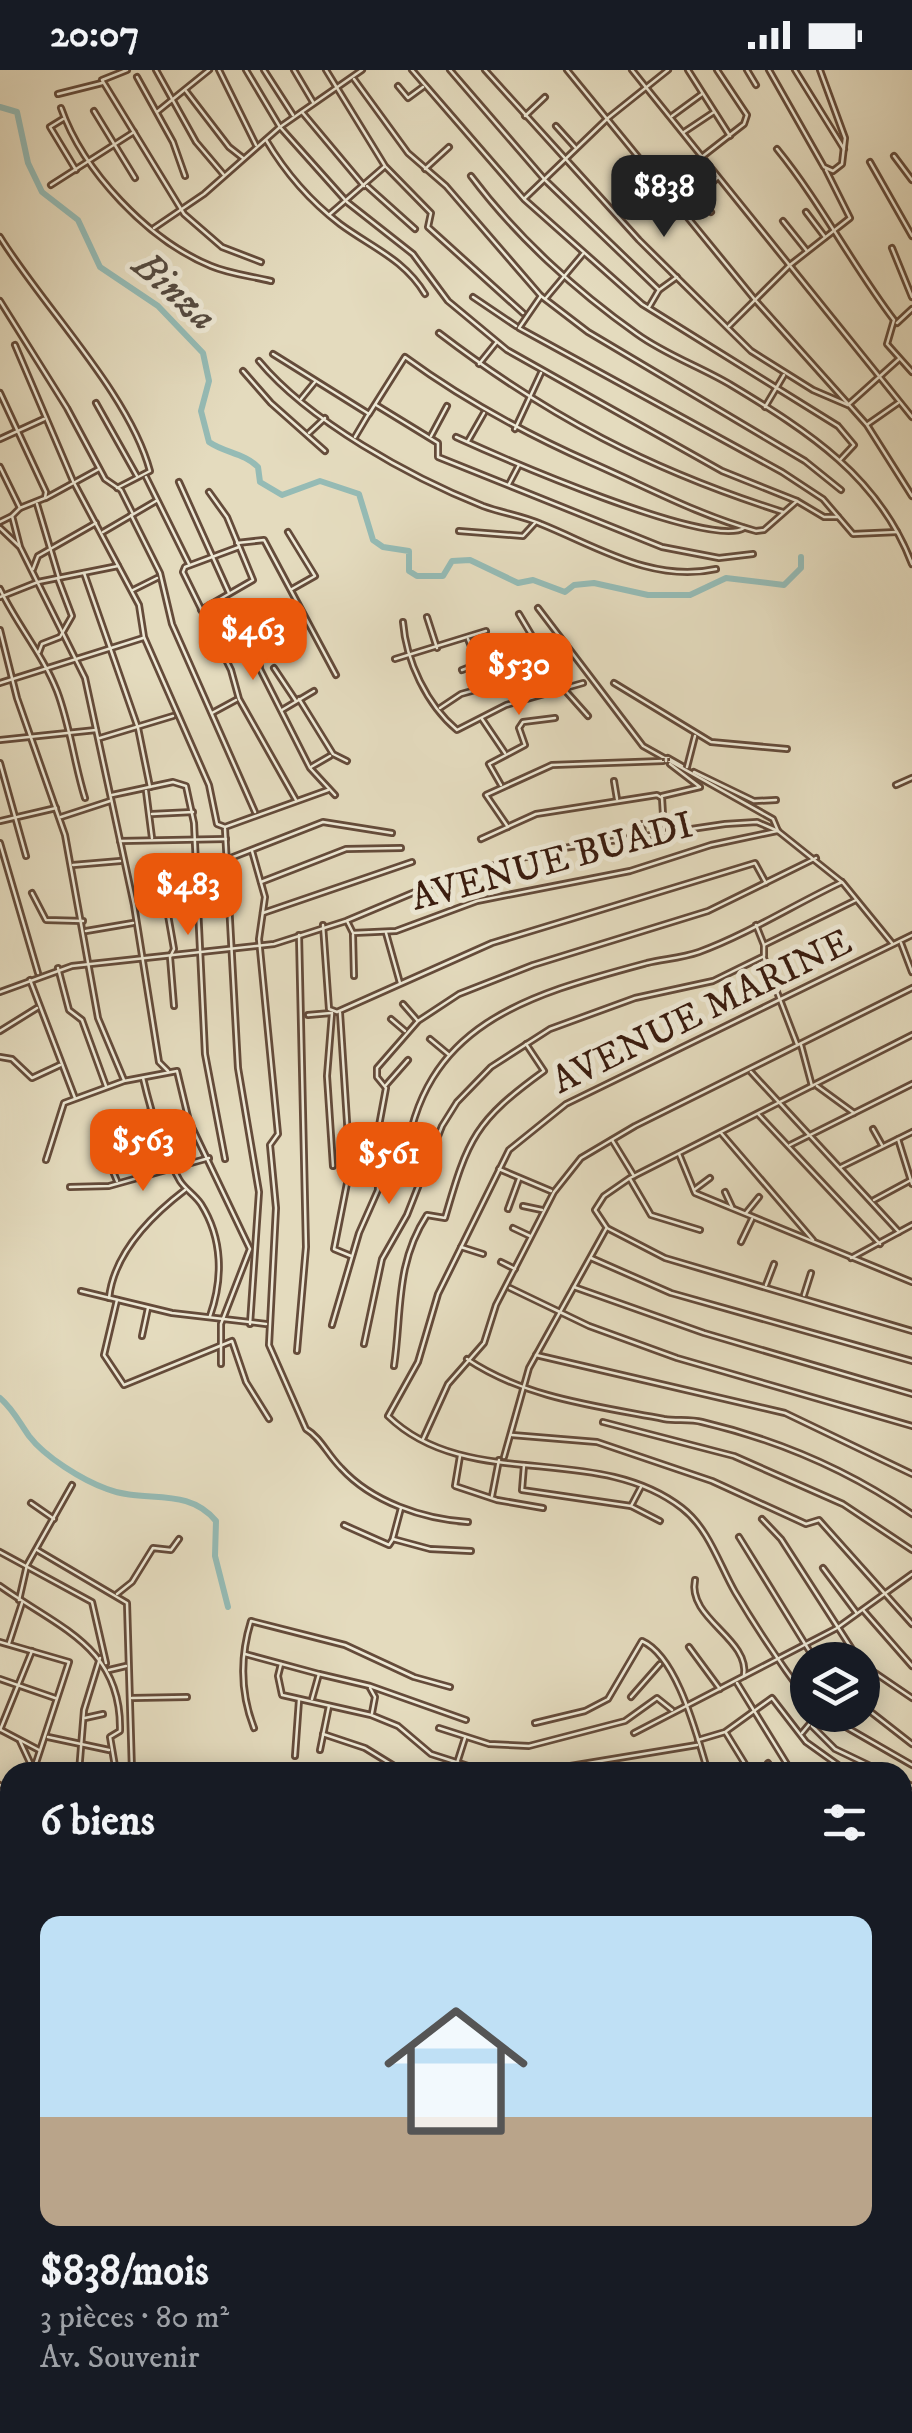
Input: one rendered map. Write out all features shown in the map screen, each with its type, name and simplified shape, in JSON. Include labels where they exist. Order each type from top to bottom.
[{"type":"street","points":[[58,94],[103,84],[127,70]]},
{"type":"street","points":[[156,70],[196,142],[225,176]]},
{"type":"street","points":[[156,112],[209,70]]},
{"type":"street","points":[[220,70],[257,147]]},
{"type":"street","points":[[246,70],[280,127],[347,202],[405,246],[448,301],[497,342],[670,444],[824,517],[838,517]]},
{"type":"street","points":[[264,70],[294,117]]},
{"type":"street","points":[[294,70],[313,102]]},
{"type":"street","points":[[326,70],[385,166],[431,213],[428,227],[525,315]]},
{"type":"street","points":[[412,70],[524,198],[583,254],[648,308],[846,434],[854,446],[840,460]]},
{"type":"street","points":[[450,70],[545,180],[660,290]]},
{"type":"street","points":[[485,70],[524,116],[758,357],[848,405]]},
{"type":"street","points":[[567,70],[756,301],[867,425],[912,496]]},
{"type":"street","points":[[632,70],[912,417]]},
{"type":"street","points":[[524,198],[608,118],[668,70]]},
{"type":"street","points":[[688,70],[730,136]]},
{"type":"street","points":[[702,157],[730,136],[748,115],[717,70]]},
{"type":"street","points":[[747,70],[756,85]]},
{"type":"street","points":[[728,327],[790,265],[850,218],[769,70]]},
{"type":"street","points":[[796,70],[845,150]]},
{"type":"street","points":[[820,70],[841,120],[845,150],[839,167],[826,170]]},
{"type":"street","points":[[154,229],[225,176],[280,127],[313,102],[354,79],[359,71]]},
{"type":"street","points":[[136,78],[185,176]]},
{"type":"street","points":[[354,79],[424,170],[446,186],[543,297],[588,332],[805,461],[842,490]]},
{"type":"street","points":[[103,84],[180,209],[222,246],[261,262]]},
{"type":"street","points":[[398,86],[408,98],[424,86]]},
{"type":"street","points":[[186,91],[229,147],[244,159]]},
{"type":"street","points":[[671,117],[702,94]]},
{"type":"street","points":[[524,116],[545,97]]},
{"type":"street","points":[[61,108],[87,164],[154,229],[209,265],[271,281]]},
{"type":"street","points":[[94,111],[135,178]]},
{"type":"street","points":[[302,112],[365,185],[415,229]]},
{"type":"street","points":[[683,132],[714,112]]},
{"type":"street","points":[[64,118],[50,128],[77,171]]},
{"type":"street","points":[[556,126],[576,148]]},
{"type":"street","points":[[51,185],[135,132]]},
{"type":"street","points":[[265,139],[280,165],[328,214],[391,255],[426,294]]},
{"type":"street","points":[[424,170],[449,147]]},
{"type":"street","points":[[777,149],[836,230],[850,263],[896,324]]},
{"type":"street","points":[[894,156],[912,180]]},
{"type":"street","points":[[870,162],[912,236]]},
{"type":"street","points":[[328,214],[347,202],[385,166]]},
{"type":"street","points":[[471,176],[520,233],[639,335],[733,386],[868,484],[899,532],[912,564]]},
{"type":"street","points":[[711,212],[699,192],[718,177]]},
{"type":"street","points":[[669,221],[684,209]]},
{"type":"street","points":[[806,212],[826,238]]},
{"type":"street","points":[[783,222],[808,252]]},
{"type":"street","points":[[0,236],[118,402],[150,468],[145,475],[117,488],[110,487],[0,301]]},
{"type":"street","points":[[892,248],[912,298]]},
{"type":"street","points":[[517,326],[583,254]]},
{"type":"street","points":[[904,280],[912,274]]},
{"type":"street","points":[[648,308],[660,290],[678,276]]},
{"type":"street","points":[[472,297],[517,326],[782,472],[823,500],[853,534],[899,532]]},
{"type":"street","points":[[912,308],[886,341],[912,372]]},
{"type":"street","points":[[438,333],[532,400],[692,484],[784,512]]},
{"type":"street","points":[[478,364],[497,342]]},
{"type":"street","points":[[15,344],[74,483],[131,590],[144,638],[209,785],[214,820],[225,827]]},
{"type":"street","points":[[273,354],[369,414]]},
{"type":"street","points":[[354,438],[402,357],[515,430],[744,528],[764,530],[797,501]]},
{"type":"street","points":[[848,405],[899,360]]},
{"type":"street","points":[[259,361],[301,400],[354,438],[447,490],[536,522],[640,567],[689,574],[716,569]]},
{"type":"street","points":[[243,371],[271,403],[326,451]]},
{"type":"street","points":[[515,430],[542,372]]},
{"type":"street","points":[[764,408],[786,373]]},
{"type":"street","points":[[301,400],[316,381]]},
{"type":"street","points":[[0,393],[46,492],[45,498]]},
{"type":"street","points":[[867,425],[899,402]]},
{"type":"street","points":[[96,403],[138,478]]},
{"type":"street","points":[[374,404],[439,444],[438,457],[662,547],[720,558],[753,554]]},
{"type":"street","points":[[430,438],[447,406]]},
{"type":"street","points":[[468,442],[485,412]]},
{"type":"street","points":[[0,439],[47,418]]},
{"type":"street","points":[[308,434],[325,418]]},
{"type":"street","points":[[425,435],[434,430]]},
{"type":"street","points":[[456,437],[678,526],[732,534],[744,528]]},
{"type":"street","points":[[508,485],[521,462]]},
{"type":"street","points":[[0,467],[20,508]]},
{"type":"street","points":[[20,547],[0,525],[20,508],[99,469]]},
{"type":"street","points":[[145,475],[190,565]]},
{"type":"street","points":[[179,482],[202,526],[211,558],[229,595]]},
{"type":"street","points":[[117,488],[160,573],[131,590]]},
{"type":"street","points":[[200,611],[253,580],[228,517],[209,492]]},
{"type":"street","points":[[103,532],[157,500]]},
{"type":"street","points":[[37,501],[72,616],[63,634],[42,644],[38,654]]},
{"type":"street","points":[[12,516],[20,547],[79,658],[135,922],[160,1064],[158,1072]]},
{"type":"street","points":[[32,570],[38,556],[97,522]]},
{"type":"street","points":[[459,531],[522,536],[536,522]]},
{"type":"street","points":[[288,532],[315,576],[291,590]]},
{"type":"street","points":[[297,801],[238,699],[231,670],[183,572],[190,565],[238,545],[264,540],[336,676]]},
{"type":"street","points":[[1,596],[38,582],[119,566]]},
{"type":"street","points":[[84,574],[114,648],[138,728],[152,838]]},
{"type":"street","points":[[157,578],[172,624],[256,814]]},
{"type":"street","points":[[0,589],[59,697],[85,798]]},
{"type":"street","points":[[222,600],[259,654],[260,669],[310,768],[334,795]]},
{"type":"street","points":[[538,608],[643,746],[744,800],[773,819],[778,830]]},
{"type":"street","points":[[519,614],[563,688],[588,716]]},
{"type":"street","points":[[427,617],[437,648]]},
{"type":"street","points":[[403,622],[407,655],[457,730],[583,683]]},
{"type":"street","points":[[0,630],[72,865],[98,1018],[124,1081]]},
{"type":"street","points":[[395,659],[486,632]]},
{"type":"street","points":[[0,683],[144,638]]},
{"type":"street","points":[[462,670],[478,664],[468,638]]},
{"type":"street","points":[[439,708],[462,694],[512,680],[562,656]]},
{"type":"street","points":[[274,668],[332,754],[347,761]]},
{"type":"street","points":[[614,682],[695,736],[726,746],[787,749]]},
{"type":"street","points":[[281,710],[314,691]]},
{"type":"street","points":[[211,714],[238,699]]},
{"type":"street","points":[[98,738],[176,716]]},
{"type":"street","points":[[481,718],[505,753]]},
{"type":"street","points":[[502,786],[488,767],[505,753],[525,745],[519,728],[523,722],[555,718]]},
{"type":"street","points":[[0,740],[96,730]]},
{"type":"street","points":[[686,769],[695,736]]},
{"type":"street","points":[[310,768],[332,754]]},
{"type":"street","points":[[481,839],[536,814],[700,787],[666,760]]},
{"type":"street","points":[[508,827],[486,797],[552,765],[666,760],[754,801],[776,800]]},
{"type":"street","points":[[0,762],[26,856]]},
{"type":"street","points":[[896,785],[912,778]]},
{"type":"street","points":[[614,780],[617,800]]},
{"type":"street","points":[[60,818],[111,797],[183,783],[193,812],[205,1054],[224,1159]]},
{"type":"street","points":[[225,827],[328,790]]},
{"type":"street","points":[[662,796],[664,833]]},
{"type":"street","points":[[0,822],[56,808]]},
{"type":"street","points":[[151,814],[193,812]]},
{"type":"street","points":[[227,860],[323,822],[392,832]]},
{"type":"street","points":[[0,992],[58,968],[263,945],[346,920],[384,901],[504,861],[643,836],[753,822],[778,830],[816,858],[842,882],[893,945]]},
{"type":"street","points":[[642,824],[643,836]]},
{"type":"street","points":[[225,827],[231,993],[241,1092],[258,1183],[258,1239],[250,1324]]},
{"type":"street","name":"AVENUE BUADI","points":[[354,934],[386,934],[477,901],[630,871],[711,845],[778,830]]},
{"type":"street","points":[[118,841],[226,839]]},
{"type":"street","points":[[0,843],[39,974]]},
{"type":"street","points":[[260,883],[346,850],[401,848]]},
{"type":"street","points":[[252,850],[265,897],[263,945],[278,1134],[270,1146],[276,1208],[269,1324],[274,1361],[306,1429],[317,1434],[351,1479],[401,1508],[468,1522]]},
{"type":"street","points":[[385,1086],[377,1077],[376,1068],[418,1021],[459,994],[533,964],[683,920],[816,858]]},
{"type":"street","points":[[72,865],[122,861]]},
{"type":"street","points":[[262,914],[412,862]]},
{"type":"street","points":[[308,1015],[335,1012],[492,944],[755,863],[767,884]]},
{"type":"street","points":[[174,1006],[162,881],[170,873],[196,872]]},
{"type":"street","points":[[405,1164],[410,1120],[422,1092],[476,1028],[500,1013],[612,973],[701,952],[842,882]]},
{"type":"street","points":[[32,893],[46,920],[83,921]]},
{"type":"street","points":[[764,945],[856,900]]},
{"type":"street","points":[[346,920],[354,934],[354,976]]},
{"type":"street","points":[[85,931],[135,922]]},
{"type":"street","points":[[755,924],[778,1002],[814,1086],[854,1113]]},
{"type":"street","points":[[323,926],[350,1168],[334,1249],[352,1257]]},
{"type":"street","points":[[386,934],[401,984]]},
{"type":"street","points":[[298,1352],[306,1246],[300,935]]},
{"type":"street","name":"AVENUE MARINE","points":[[422,1441],[388,1416],[418,1362],[436,1299],[505,1153],[566,1104],[912,936]]},
{"type":"street","points":[[900,942],[912,972]]},
{"type":"street","points":[[364,1344],[382,1259],[407,1214],[442,1126],[490,1066],[525,1043],[614,1005],[713,981],[764,956]]},
{"type":"street","points":[[58,968],[68,1007],[82,1020],[107,1088]]},
{"type":"street","points":[[29,979],[74,1098]]},
{"type":"street","points":[[790,1673],[739,1599],[696,1522],[671,1500],[592,1470],[524,1465],[460,1454],[422,1441],[436,1406],[467,1359],[484,1343],[494,1314],[554,1192],[581,1158],[611,1139],[912,988]]},
{"type":"street","points":[[402,1004],[418,1021]]},
{"type":"street","points":[[0,1032],[39,1007]]},
{"type":"street","points":[[333,1166],[327,1076],[335,1012]]},
{"type":"street","points":[[391,1019],[406,1033]]},
{"type":"street","points":[[912,1035],[679,1152],[632,1178],[596,1206],[596,1214],[606,1228],[665,1258],[912,1331]]},
{"type":"street","points":[[430,1039],[449,1056]]},
{"type":"street","points":[[394,1366],[398,1290],[420,1227],[427,1215],[444,1218],[458,1170],[481,1122],[511,1092],[544,1071],[525,1043]]},
{"type":"street","points":[[0,1057],[12,1059],[33,1078],[61,1064]]},
{"type":"street","points":[[332,1325],[352,1257],[378,1190],[378,1130],[385,1086],[408,1060]]},
{"type":"street","points":[[160,1064],[168,1072]]},
{"type":"street","points":[[749,1070],[899,1232]]},
{"type":"street","points":[[46,1160],[61,1122],[62,1104],[124,1081],[178,1071],[190,1121],[250,1249],[242,1279],[222,1318],[221,1364]]},
{"type":"street","points":[[143,1077],[150,1110],[175,1168],[212,1227],[221,1279],[210,1316]]},
{"type":"street","points":[[788,1146],[912,1084]]},
{"type":"street","points":[[146,1176],[130,1143],[150,1110]]},
{"type":"street","points":[[758,1113],[880,1244]]},
{"type":"street","points":[[873,1128],[883,1146]]},
{"type":"street","points":[[720,1132],[814,1243],[912,1282]]},
{"type":"street","points":[[840,1168],[912,1132]]},
{"type":"street","points":[[611,1139],[632,1178],[630,1186],[651,1215],[700,1230]]},
{"type":"street","points":[[872,1200],[912,1181],[898,1139]]},
{"type":"street","points":[[104,1150],[118,1183]]},
{"type":"street","points":[[679,1152],[694,1182],[693,1191]]},
{"type":"street","points":[[70,1188],[118,1183],[209,1158]]},
{"type":"street","points":[[498,1168],[554,1192]]},
{"type":"street","points":[[508,1209],[520,1178]]},
{"type":"street","points":[[693,1191],[710,1178]]},
{"type":"street","points":[[109,1298],[112,1276],[134,1239],[186,1189]]},
{"type":"street","points":[[693,1191],[807,1237]]},
{"type":"street","points":[[725,1192],[734,1204],[732,1208]]},
{"type":"street","points":[[745,1214],[759,1197]]},
{"type":"street","points":[[523,1206],[544,1210]]},
{"type":"street","points":[[741,1242],[753,1217]]},
{"type":"street","points":[[850,1258],[912,1226]]},
{"type":"street","points":[[512,1228],[532,1237]]},
{"type":"street","points":[[492,1498],[512,1435],[521,1388],[606,1228]]},
{"type":"street","points":[[459,1247],[483,1254]]},
{"type":"street","points":[[591,1258],[670,1292],[912,1361]]},
{"type":"street","points":[[501,1262],[516,1270]]},
{"type":"street","points":[[766,1286],[774,1264]]},
{"type":"street","points":[[804,1297],[812,1273]]},
{"type":"street","points":[[574,1287],[704,1333],[912,1394]]},
{"type":"street","points":[[508,1288],[677,1358],[912,1426]]},
{"type":"street","points":[[82,1291],[250,1324],[269,1324]]},
{"type":"street","points":[[116,1300],[104,1355],[124,1386],[232,1342],[246,1382],[269,1419]]},
{"type":"street","points":[[142,1336],[148,1306]]},
{"type":"street","points":[[536,1355],[785,1413],[912,1474]]},
{"type":"street","points":[[467,1359],[521,1388],[668,1420],[705,1422],[788,1446],[876,1489],[912,1514]]},
{"type":"street","points":[[602,1422],[734,1456],[843,1504],[912,1550]]},
{"type":"street","points":[[512,1435],[597,1442],[712,1481],[806,1524],[819,1520],[888,1592],[912,1624]]},
{"type":"street","points":[[460,1454],[455,1486],[543,1508]]},
{"type":"street","points":[[524,1465],[522,1490],[631,1506],[660,1521]]},
{"type":"street","points":[[9,1644],[28,1565],[72,1485]]},
{"type":"street","points":[[631,1506],[642,1486]]},
{"type":"street","points":[[31,1503],[54,1518]]},
{"type":"street","points":[[344,1525],[389,1545],[401,1508]]},
{"type":"street","points":[[762,1519],[781,1540],[847,1642]]},
{"type":"street","points":[[739,1537],[806,1641]]},
{"type":"street","points":[[116,1595],[132,1582],[153,1548],[170,1550],[180,1538]]},
{"type":"street","points":[[393,1540],[430,1550],[471,1551]]},
{"type":"street","points":[[37,1550],[126,1603],[132,1762]]},
{"type":"street","points":[[0,1552],[95,1604],[108,1668]]},
{"type":"street","points":[[823,1568],[857,1613]]},
{"type":"street","points":[[634,1732],[837,1628],[912,1574]]},
{"type":"street","points":[[695,1580],[694,1596],[737,1651],[745,1666],[744,1678]]},
{"type":"street","points":[[0,1586],[62,1626],[108,1668],[118,1688],[121,1717],[120,1731],[110,1735],[113,1762]]},
{"type":"street","points":[[862,1609],[912,1666]]},
{"type":"street","points":[[254,1728],[246,1703],[244,1654],[254,1621],[344,1644],[414,1676],[450,1687]]},
{"type":"street","points":[[0,1642],[68,1660],[37,1762]]},
{"type":"street","points":[[535,1722],[585,1712],[608,1699],[639,1642],[652,1646],[688,1704],[705,1762]]},
{"type":"street","points":[[689,1648],[720,1690]]},
{"type":"street","points":[[32,1650],[0,1730],[41,1751]]},
{"type":"street","points":[[244,1654],[370,1686],[466,1720]]},
{"type":"street","points":[[80,1762],[89,1684],[100,1658]]},
{"type":"street","points":[[281,1664],[280,1694],[372,1715],[398,1726],[431,1754],[454,1762]]},
{"type":"street","points":[[632,1697],[662,1664]]},
{"type":"street","points":[[108,1668],[127,1666]]},
{"type":"street","points":[[312,1701],[318,1674]]},
{"type":"street","points":[[880,1675],[912,1698]]},
{"type":"street","points":[[0,1678],[57,1699]]},
{"type":"street","points":[[736,1681],[785,1762]]},
{"type":"street","points":[[370,1686],[375,1700],[372,1715]]},
{"type":"street","points":[[130,1698],[188,1697]]},
{"type":"street","points":[[439,1728],[502,1747],[529,1746],[625,1721],[657,1698],[673,1711]]},
{"type":"street","points":[[589,1762],[698,1742],[725,1732],[772,1698],[801,1734],[832,1762]]},
{"type":"street","points":[[295,1756],[299,1699]]},
{"type":"street","points":[[320,1750],[330,1704]]},
{"type":"street","points":[[83,1719],[104,1714]]},
{"type":"street","points":[[880,1720],[912,1744]]},
{"type":"street","points":[[725,1732],[744,1762]]},
{"type":"street","points":[[820,1732],[862,1762]]},
{"type":"street","points":[[854,1732],[907,1762]]},
{"type":"street","points":[[323,1734],[390,1762]]},
{"type":"street","points":[[457,1762],[465,1736]]},
{"type":"street","points":[[47,1737],[110,1750]]},
{"type":"street","points":[[20,1740],[30,1762]]},
{"type":"waterway","name":"Binza","points":[[0,107],[17,112],[28,163],[42,192],[78,220],[100,267],[158,306],[203,353],[209,381],[201,411],[209,442],[253,462],[258,467],[260,482],[282,495],[320,481],[359,494],[373,540],[383,547],[409,551],[409,571],[417,576],[443,576],[452,561],[470,560],[518,583],[533,580],[565,592],[574,585],[594,583],[648,595],[690,595],[726,578],[784,585],[801,568],[801,557]]},
{"type":"waterway","points":[[0,1398],[36,1444],[87,1480],[121,1493],[179,1499],[205,1510],[216,1521],[215,1556],[228,1607]]}]
